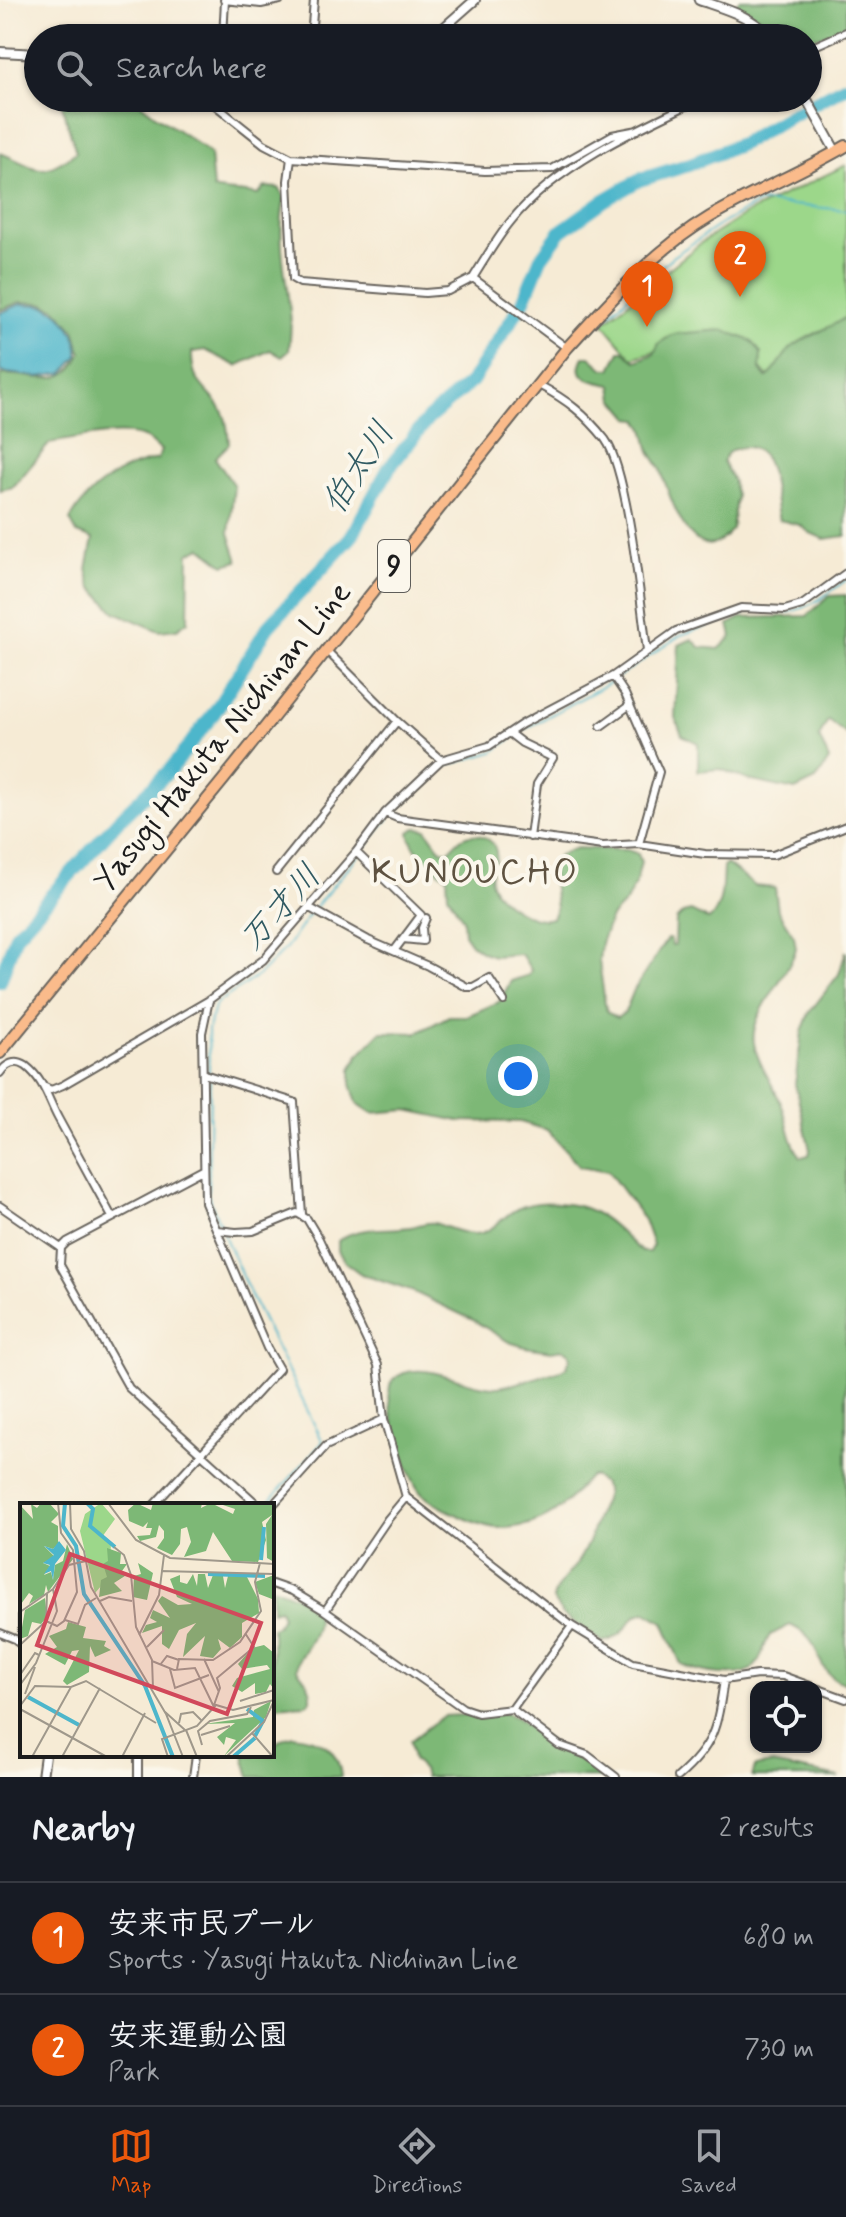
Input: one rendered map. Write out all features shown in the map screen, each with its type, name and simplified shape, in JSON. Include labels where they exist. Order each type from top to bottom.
[{"type":"main road","name":"Yasugi Hakuta Nichinan Line","points":[[0,1053],[539,385],[562,345],[635,273],[676,240],[709,217],[765,186],[841,149]]},
{"type":"street","points":[[223,24],[224,0],[261,4],[280,0]]},
{"type":"street","points":[[312,24],[314,0]]},
{"type":"street","points":[[448,24],[475,0]]},
{"type":"street","points":[[699,0],[740,14],[756,24]]},
{"type":"street","points":[[822,43],[846,32]]},
{"type":"street","points":[[0,52],[24,53]]},
{"type":"street","points":[[224,112],[264,144],[291,158],[485,171],[552,169],[612,135],[638,130]]},
{"type":"street","points":[[291,158],[288,181],[293,279],[300,283],[425,293],[448,291],[475,279],[512,219],[544,189],[575,166],[675,112]]},
{"type":"street","points":[[814,112],[828,139],[841,149]]},
{"type":"street","points":[[475,279],[562,345]]},
{"type":"street","points":[[539,385],[572,403],[612,451],[624,494],[647,650]]},
{"type":"street","points":[[0,1073],[5,1066],[15,1062],[24,1065],[51,1090],[209,1000],[263,960],[312,909],[389,815],[441,760],[513,736],[613,676],[676,631],[741,608],[785,610],[802,605],[846,573]]},
{"type":"street","points":[[326,650],[441,760]]},
{"type":"street","points":[[613,676],[630,705],[659,772],[639,844]]},
{"type":"street","points":[[601,726],[630,705]]},
{"type":"street","points":[[276,872],[397,721]]},
{"type":"street","points":[[513,736],[553,758],[537,784],[530,837]]},
{"type":"street","points":[[389,815],[530,837],[603,846],[639,844],[705,854],[773,855],[846,826]]},
{"type":"street","points":[[359,854],[421,915],[394,951]]},
{"type":"street","points":[[312,909],[368,940],[467,987],[489,978],[504,1001]]},
{"type":"street","points":[[403,939],[423,941],[422,928],[426,918]]},
{"type":"street","points":[[156,1503],[279,1369],[267,1348],[221,1230],[205,1203],[203,1170],[208,1074],[202,1033],[209,1000]]},
{"type":"street","points":[[208,1074],[294,1102],[302,1214],[319,1239],[378,1365],[384,1419],[406,1497],[572,1626],[633,1663],[724,1680],[757,1675],[783,1676],[796,1681]]},
{"type":"street","points":[[45,1087],[54,1110],[112,1217]]},
{"type":"street","points":[[203,1170],[67,1242],[61,1248],[61,1271],[129,1388],[256,1503]]},
{"type":"street","points":[[0,1206],[61,1248]]},
{"type":"street","points":[[221,1230],[253,1231],[297,1213],[302,1214]]},
{"type":"street","points":[[274,1504],[326,1446],[384,1419]]},
{"type":"street","points":[[325,1611],[406,1497]]},
{"type":"street","points":[[274,1585],[292,1591],[325,1611],[463,1708],[478,1713],[512,1709],[559,1745],[587,1755],[616,1777]]},
{"type":"street","points":[[512,1709],[572,1626]]},
{"type":"street","points":[[0,1633],[20,1641]]},
{"type":"street","points":[[678,1777],[699,1760],[716,1730],[724,1680]]},
{"type":"street","points":[[822,1690],[846,1699]]},
{"type":"street","points":[[42,1777],[45,1757]]},
{"type":"street","points":[[193,1777],[196,1757]]},
{"type":"green space","points":[[739,0],[846,0],[846,28],[822,36],[822,24],[769,24],[733,7]]},
{"type":"green space","points":[[64,112],[152,112],[210,154],[213,189],[258,195],[265,187],[279,188],[285,198],[282,241],[291,317],[289,351],[282,357],[270,350],[237,366],[205,350],[192,352],[196,377],[220,407],[227,425],[229,444],[215,458],[234,486],[229,533],[238,561],[224,565],[201,547],[189,553],[188,621],[177,629],[159,631],[115,612],[91,586],[87,569],[93,539],[77,533],[70,520],[96,488],[107,480],[131,467],[158,459],[161,450],[150,441],[136,435],[111,434],[50,443],[13,487],[0,490],[0,375],[56,377],[66,374],[81,353],[74,329],[55,308],[42,303],[20,302],[0,310],[0,153],[45,169],[76,152]]},
{"type":"green space","points":[[846,165],[846,350],[775,386],[731,334],[710,335],[632,358],[603,323],[702,242],[749,212]]},
{"type":"green space","points":[[846,317],[846,536],[824,539],[800,525],[779,520],[766,459],[759,451],[749,447],[730,451],[723,462],[736,496],[732,529],[719,542],[706,545],[695,539],[677,513],[641,423],[638,419],[630,418],[614,399],[612,385],[599,383],[581,371],[584,357],[590,357],[604,369],[611,369],[620,351],[636,361],[654,354],[659,343],[674,334],[723,330],[752,341],[761,353],[760,370],[766,378],[791,348]]},
{"type":"green space","points":[[846,595],[846,734],[828,720],[819,737],[829,760],[816,780],[795,790],[748,780],[721,769],[698,771],[698,743],[682,735],[675,717],[679,645],[692,639],[700,647],[719,649],[732,637],[729,624],[741,618],[807,616],[829,596]]},
{"type":"green space","points":[[416,828],[426,829],[441,850],[448,851],[468,836],[486,838],[496,852],[490,877],[495,890],[508,904],[535,918],[552,918],[556,909],[552,870],[559,855],[576,848],[628,850],[638,854],[641,862],[636,882],[626,902],[611,917],[601,943],[599,961],[605,1004],[607,1012],[617,1018],[625,1012],[634,990],[667,939],[675,945],[676,920],[683,913],[691,911],[709,920],[714,915],[721,896],[723,867],[727,864],[755,886],[775,888],[778,911],[794,936],[796,948],[757,1020],[754,1043],[801,1157],[809,1155],[810,1150],[795,1084],[802,1032],[809,1013],[839,974],[846,951],[846,1684],[826,1671],[810,1640],[790,1625],[770,1635],[758,1662],[750,1670],[720,1674],[681,1664],[663,1622],[646,1612],[634,1617],[619,1635],[603,1642],[562,1614],[553,1599],[555,1593],[584,1552],[606,1495],[604,1486],[593,1476],[549,1516],[530,1524],[503,1528],[480,1524],[446,1510],[427,1498],[415,1485],[392,1418],[390,1388],[393,1380],[404,1373],[416,1371],[498,1387],[557,1372],[566,1367],[571,1357],[563,1349],[551,1351],[509,1342],[473,1320],[414,1292],[361,1274],[345,1262],[338,1251],[338,1241],[363,1231],[428,1223],[464,1233],[481,1233],[517,1209],[547,1203],[588,1209],[613,1225],[642,1252],[649,1252],[653,1245],[644,1220],[608,1171],[580,1166],[547,1130],[520,1122],[459,1121],[407,1110],[372,1113],[357,1103],[351,1084],[351,1069],[360,1053],[381,1032],[417,1033],[449,1016],[467,1016],[499,1002],[511,981],[529,975],[531,970],[521,954],[494,956],[471,944],[464,934],[463,919],[448,895],[447,877],[423,858],[414,846],[409,832]]},
{"type":"green space","points":[[274,1588],[302,1599],[315,1611],[316,1629],[297,1665],[310,1691],[311,1700],[307,1704],[274,1706],[274,1627],[282,1616],[279,1609],[274,1610]]},
{"type":"green space","points":[[505,1713],[607,1777],[425,1777],[423,1770],[413,1760],[410,1741],[443,1716]]},
{"type":"green space","points":[[293,1735],[326,1746],[336,1758],[341,1777],[250,1777],[245,1757],[274,1757],[274,1748],[282,1739]]},
{"type":"green space","points":[[771,1764],[840,1777],[752,1777],[755,1767]]},
{"type":"water","points":[[21,304],[48,307],[70,327],[77,341],[78,356],[64,373],[38,377],[0,372],[0,313]]},
{"type":"waterway","name":"伯太川","points":[[822,99],[846,86]]},
{"type":"waterway","name":"伯太川","points":[[0,981],[16,935],[118,821],[171,769],[214,713],[268,627],[351,537],[389,468],[428,419],[472,381],[523,302],[541,258],[561,231],[639,180],[743,143],[797,112]]},
{"type":"waterway","points":[[601,321],[672,257],[760,202],[846,210]]},
{"type":"waterway","name":"万才川","points":[[773,612],[804,608],[846,580]]},
{"type":"waterway","name":"万才川","points":[[618,677],[681,635],[751,611]]},
{"type":"waterway","name":"万才川","points":[[393,814],[444,766],[493,752],[525,729],[613,681]]},
{"type":"waterway","name":"万才川","points":[[209,1073],[208,1029],[216,1004],[259,975],[286,948],[309,915],[388,819]]},
{"type":"waterway","name":"万才川","points":[[210,1080],[208,1195],[221,1227]]},
{"type":"waterway","name":"万才川","points":[[223,1233],[323,1442],[268,1503]]},
{"type":"waterway","name":"万才川","points":[[143,1757],[143,1777]]},
{"type":"place","name":"安来運動公園","points":[[740,297]]},
{"type":"place","name":"安来市民プール","points":[[647,327]]},
{"type":"district","name":"KUNOUCHO","points":[[475,873]]}]
